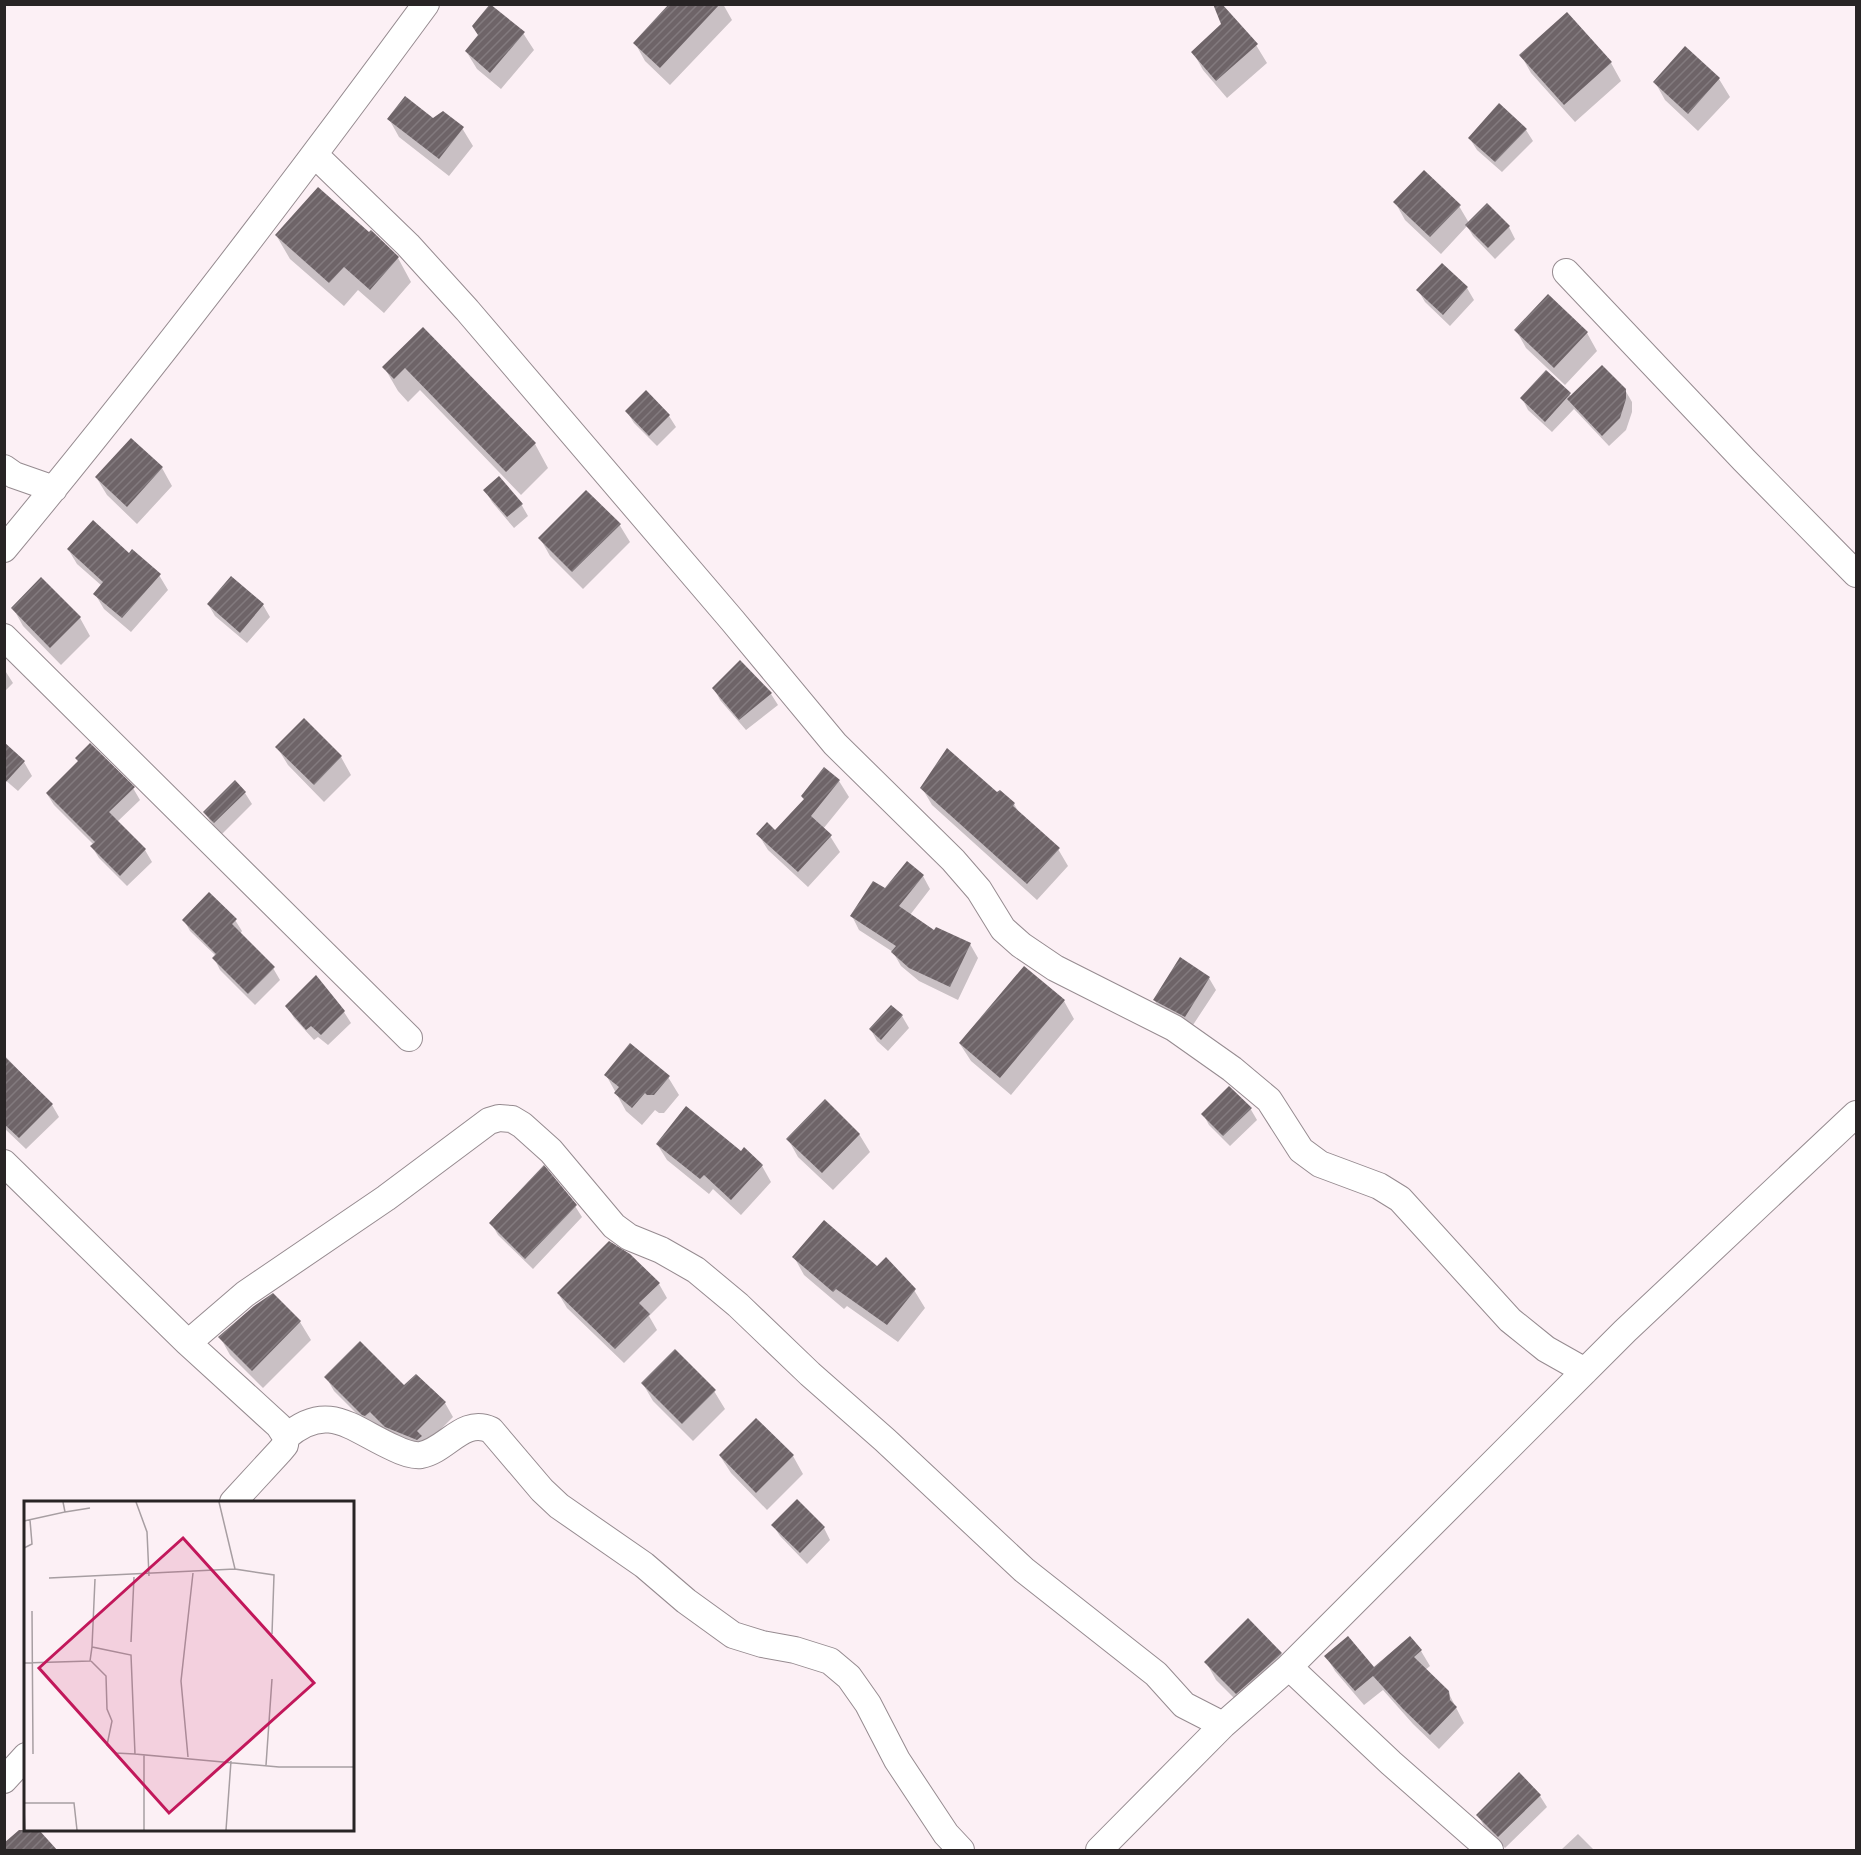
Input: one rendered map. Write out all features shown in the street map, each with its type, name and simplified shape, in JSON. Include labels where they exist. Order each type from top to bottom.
[{"type":"street","points":[[4,549],[199,306],[315,155],[426,4]]},
{"type":"street","points":[[315,155],[408,245],[467,310],[835,744],[953,860],[979,890],[1003,929],[1021,945],[1055,968],[1174,1028],[1232,1069],[1269,1100],[1301,1150],[1320,1164],[1379,1186],[1400,1199],[1510,1320],[1546,1349],[1585,1371]]},
{"type":"street","points":[[1566,272],[1744,460],[1857,574]]},
{"type":"street","points":[[4,468],[14,475],[54,489]]},
{"type":"street","points":[[4,637],[409,1038]]},
{"type":"street","points":[[1099,1851],[1223,1725],[1289,1667],[1633,1323],[1857,1114]]},
{"type":"street","points":[[188,1343],[245,1294],[386,1198],[481,1126],[499,1118],[512,1119],[551,1151],[614,1226],[629,1237],[661,1250],[696,1270],[738,1305],[1024,1570],[1156,1674],[1184,1705],[1223,1725]]},
{"type":"street","points":[[4,1164],[188,1343],[279,1426],[286,1437],[285,1445],[235,1501]]},
{"type":"street","points":[[286,1437],[311,1420],[323,1418],[340,1422],[403,1452],[418,1456],[431,1452],[471,1426],[482,1426],[491,1430],[542,1490],[559,1506],[644,1564],[686,1601],[733,1635],[830,1661],[849,1677],[868,1704],[897,1760],[946,1834],[961,1851]]},
{"type":"street","points":[[1289,1667],[1391,1763],[1490,1851]]},
{"type":"street","points":[[4,1780],[24,1758]]},
{"type":"building","points":[[490,4],[525,32],[490,73],[465,51],[478,35],[472,26]]},
{"type":"building","points":[[669,4],[720,4],[660,68],[633,43]]},
{"type":"building","points":[[1213,4],[1222,4],[1258,44],[1216,81],[1191,52],[1221,24]]},
{"type":"building","points":[[1567,12],[1612,62],[1564,105],[1519,55]]},
{"type":"building","points":[[1685,46],[1720,78],[1688,114],[1653,82]]},
{"type":"building","points":[[405,96],[433,118],[443,111],[464,127],[439,159],[387,119]]},
{"type":"building","points":[[1499,103],[1527,129],[1495,162],[1468,138]]},
{"type":"building","points":[[1424,170],[1461,205],[1430,237],[1393,202]]},
{"type":"building","points":[[318,187],[369,232],[371,230],[399,257],[370,290],[344,267],[329,283],[275,235]]},
{"type":"building","points":[[1487,203],[1510,226],[1488,248],[1465,225]]},
{"type":"building","points":[[1442,263],[1468,287],[1443,315],[1416,290]]},
{"type":"building","points":[[1548,294],[1588,332],[1554,368],[1514,330]]},
{"type":"building","points":[[423,327],[536,443],[506,472],[405,368],[394,379],[382,367]]},
{"type":"building","points":[[1602,365],[1626,389],[1626,399],[1620,418],[1602,436],[1567,399]]},
{"type":"building","points":[[1546,370],[1571,393],[1545,422],[1520,398]]},
{"type":"building","points":[[646,390],[670,415],[649,436],[625,411]]},
{"type":"building","points":[[131,438],[163,467],[127,507],[95,477]]},
{"type":"building","points":[[499,476],[523,504],[507,517],[483,490]]},
{"type":"building","points":[[586,490],[621,524],[572,572],[538,538]]},
{"type":"building","points":[[93,520],[129,553],[132,549],[161,574],[122,618],[93,594],[103,582],[67,549]]},
{"type":"building","points":[[231,576],[264,604],[240,633],[207,604]]},
{"type":"building","points":[[41,577],[81,617],[50,648],[11,608]]},
{"type":"building","points":[[740,660],[772,693],[739,720],[712,688]]},
{"type":"building","points":[[304,718],[342,756],[314,785],[275,747]]},
{"type":"building","points":[[4,742],[25,761],[4,784]]},
{"type":"building","points":[[90,743],[135,787],[109,812],[146,849],[120,876],[90,846],[95,842],[46,793],[78,761],[75,758]]},
{"type":"building","points":[[947,748],[997,792],[1000,790],[1015,803],[1013,806],[1060,848],[1027,884],[920,788]]},
{"type":"building","points":[[824,767],[840,780],[811,816],[832,835],[798,872],[756,834],[767,822],[775,830],[804,799],[801,796]]},
{"type":"building","points":[[235,780],[246,792],[214,823],[203,812]]},
{"type":"building","points":[[907,861],[924,875],[899,906],[934,930],[936,927],[971,943],[950,987],[909,968],[891,952],[896,946],[850,916],[873,881],[885,888]]},
{"type":"building","points":[[209,892],[237,919],[232,924],[275,967],[248,994],[212,958],[216,954],[182,920]]},
{"type":"building","points":[[1180,957],[1210,977],[1185,1017],[1153,1000]]},
{"type":"building","points":[[1024,966],[1065,1000],[1000,1078],[959,1043]]},
{"type":"building","points":[[316,975],[345,1011],[321,1035],[311,1026],[306,1030],[285,1006]]},
{"type":"building","points":[[891,1005],[903,1015],[881,1040],[869,1029]]},
{"type":"building","points":[[630,1043],[670,1076],[654,1095],[645,1093],[632,1108],[614,1093],[619,1087],[604,1075]]},
{"type":"building","points":[[4,1056],[53,1104],[19,1138],[4,1124]]},
{"type":"building","points":[[1229,1086],[1252,1108],[1223,1136],[1201,1114]]},
{"type":"building","points":[[825,1099],[860,1134],[822,1173],[786,1139]]},
{"type":"building","points":[[686,1106],[741,1151],[744,1147],[763,1165],[731,1200],[704,1175],[700,1179],[656,1144]]},
{"type":"building","points":[[544,1165],[577,1205],[525,1259],[489,1223]]},
{"type":"building","points":[[824,1220],[877,1266],[886,1257],[916,1289],[887,1325],[836,1289],[833,1292],[792,1257]]},
{"type":"building","points":[[609,1241],[630,1254],[660,1283],[639,1303],[650,1314],[615,1349],[557,1293]]},
{"type":"building","points":[[273,1293],[301,1321],[252,1371],[218,1337]]},
{"type":"building","points":[[360,1341],[404,1385],[416,1374],[446,1402],[417,1431],[422,1436],[417,1440],[385,1427],[370,1412],[365,1416],[362,1415],[324,1377]]},
{"type":"building","points":[[675,1349],[716,1390],[682,1424],[641,1383]]},
{"type":"building","points":[[756,1418],[794,1455],[756,1493],[719,1455]]},
{"type":"building","points":[[797,1499],[825,1527],[800,1553],[771,1525]]},
{"type":"building","points":[[1248,1618],[1282,1653],[1236,1694],[1204,1662]]},
{"type":"building","points":[[1348,1636],[1374,1667],[1410,1636],[1422,1650],[1414,1657],[1449,1691],[1450,1700],[1457,1707],[1430,1735],[1373,1676],[1355,1691],[1324,1656]]},
{"type":"building","points":[[1519,1772],[1541,1795],[1498,1837],[1476,1815]]},
{"type":"building","points":[[19,1830],[40,1831],[58,1851],[4,1851],[4,1843]]}]
